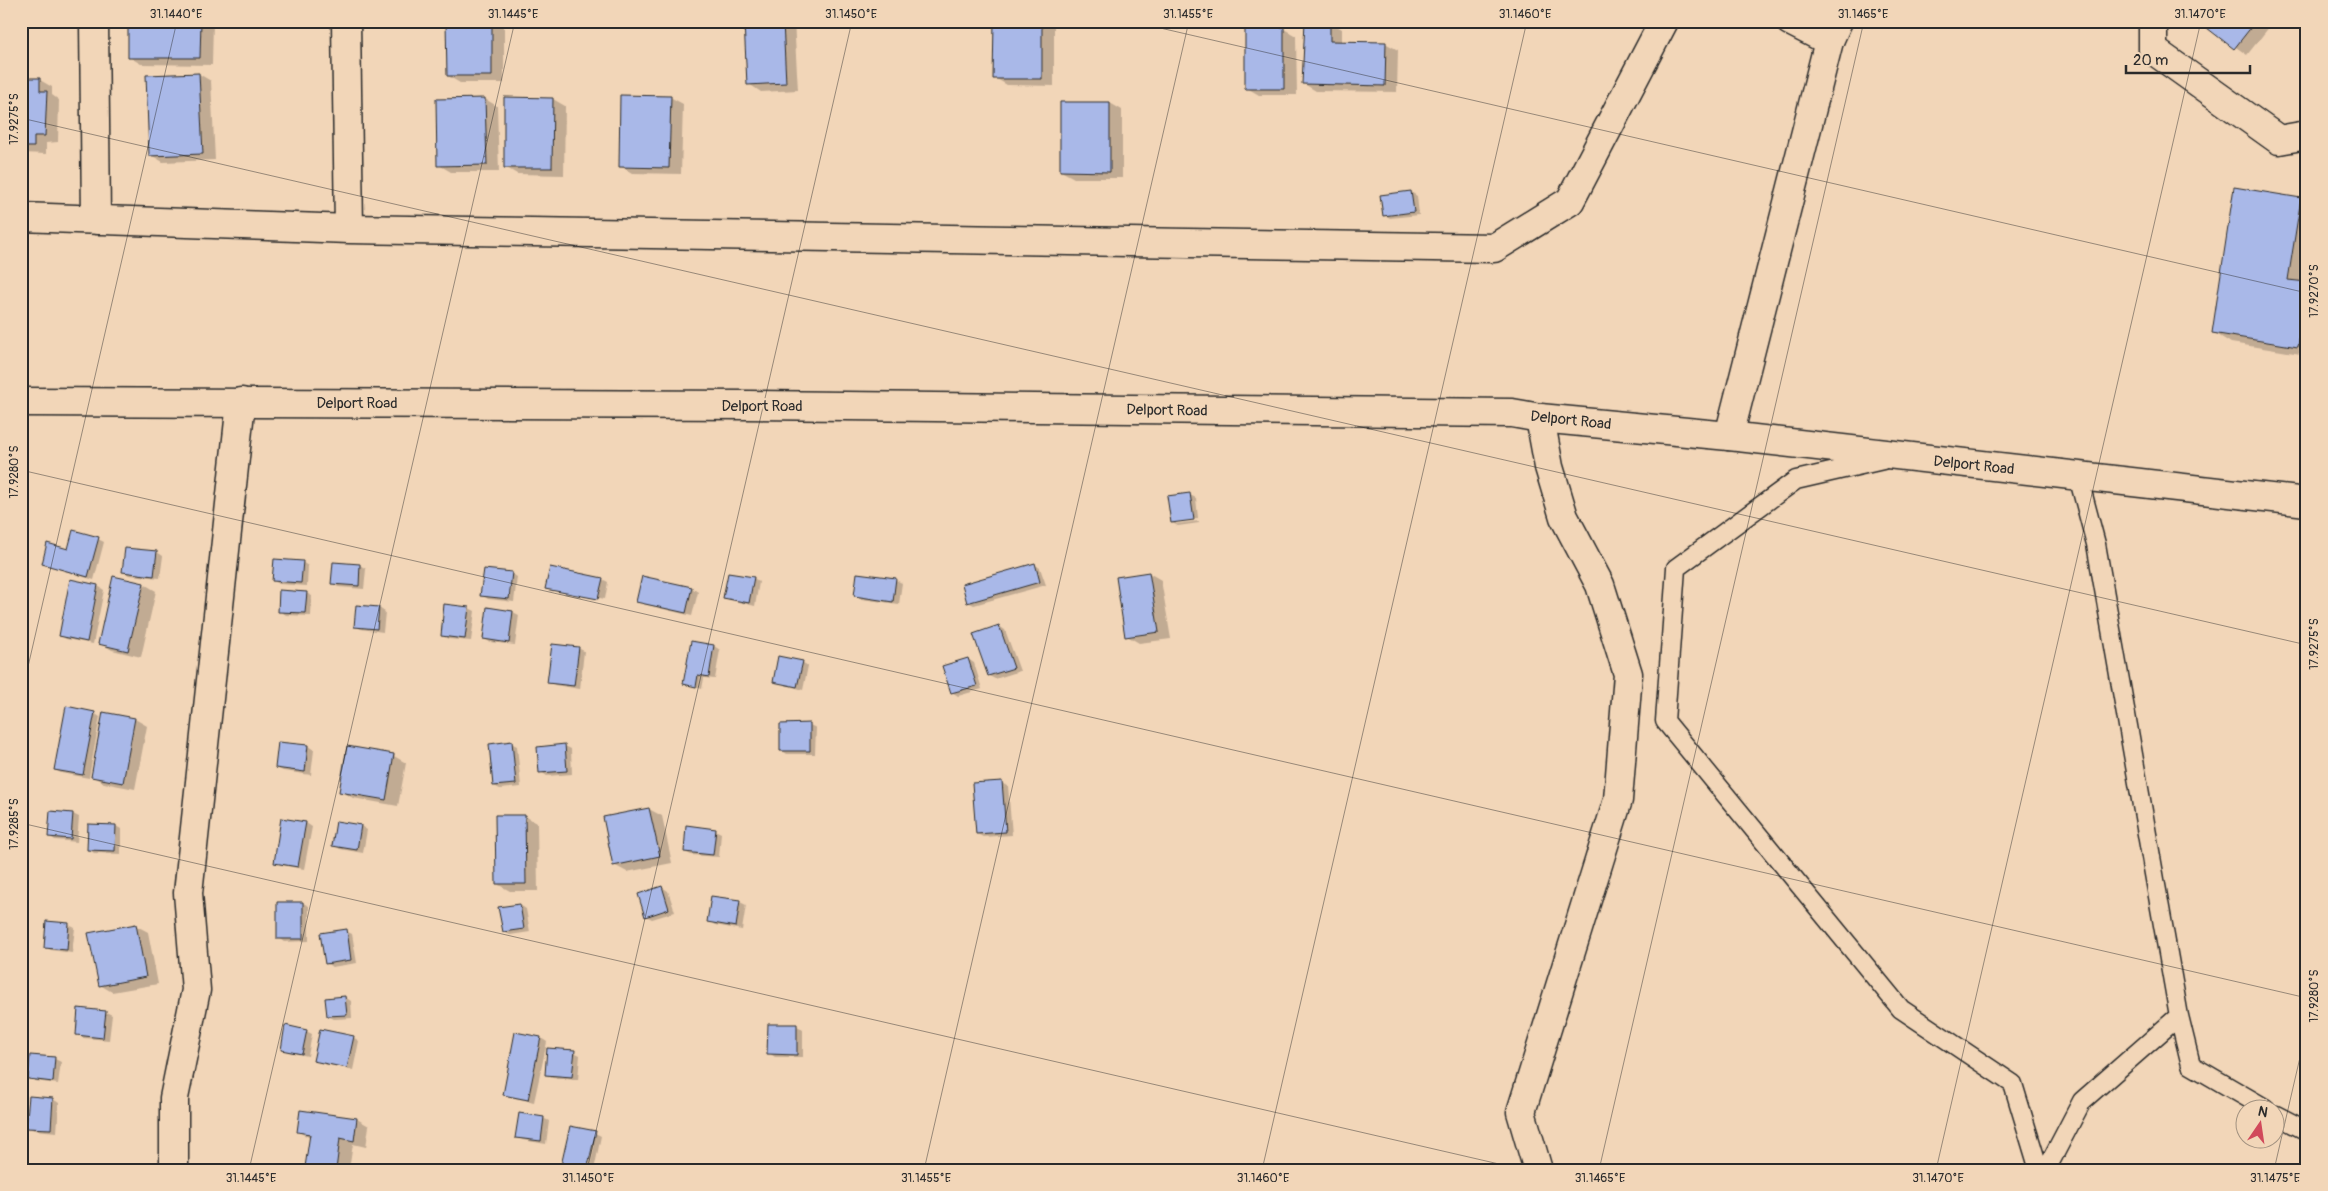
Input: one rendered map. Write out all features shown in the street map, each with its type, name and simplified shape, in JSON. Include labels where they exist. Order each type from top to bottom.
[{"type":"street","points":[[94,21],[96,220]]},
{"type":"street","points":[[346,21],[349,228]]},
{"type":"street","points":[[21,216],[349,228],[1494,248],[1570,201],[1664,21]]},
{"type":"street","points":[[1729,436],[1833,31],[1790,21]]},
{"type":"street","points":[[2153,21],[2153,50],[2279,140],[2307,135]]},
{"type":"street","name":"Delport Road","points":[[21,402],[241,402],[1512,413],[1540,418],[1729,436],[2307,502]]},
{"type":"street","points":[[174,1170],[174,1098],[196,990],[188,893],[241,402]]},
{"type":"street","points":[[1538,1170],[1521,1112],[1618,800],[1628,674],[1600,584],[1564,517],[1549,467],[1540,418]]},
{"type":"lane","points":[[1898,456],[1796,480],[1676,568],[1665,722],[1901,1009],[2013,1084],[2039,1170]]},
{"type":"lane","points":[[2078,476],[2096,544],[2179,1016],[2190,1066],[2247,1098]]},
{"type":"lane","points":[[2046,1170],[2082,1101],[2179,1016]]},
{"type":"lane","points":[[2286,1120],[2307,1131]]},
{"type":"building","points":[[128,21],[201,21],[200,58],[128,58]]},
{"type":"building","points":[[446,21],[492,21],[492,76],[447,76]]},
{"type":"building","points":[[744,21],[783,21],[786,83],[747,85]]},
{"type":"building","points":[[994,21],[1042,21],[1042,79],[993,79]]},
{"type":"building","points":[[1305,21],[1330,21],[1330,41],[1386,42],[1385,86],[1302,84]]},
{"type":"building","points":[[2198,21],[2256,21],[2234,49]]},
{"type":"building","points":[[1245,27],[1284,27],[1284,89],[1245,89]]},
{"type":"building","points":[[199,73],[203,154],[149,156],[146,75]]},
{"type":"building","points":[[21,78],[40,78],[40,91],[47,91],[45,136],[34,136],[34,147],[21,147]]},
{"type":"building","points":[[620,95],[671,96],[669,168],[619,167]]},
{"type":"building","points":[[504,97],[553,98],[552,168],[504,168]]},
{"type":"building","points":[[485,98],[487,165],[437,166],[436,99]]},
{"type":"building","points":[[1060,102],[1110,102],[1110,172],[1060,171]]},
{"type":"building","points":[[2234,187],[2301,198],[2288,280],[2307,282],[2298,347],[2212,333]]},
{"type":"building","points":[[1411,191],[1414,212],[1383,216],[1380,195]]},
{"type":"building","points":[[1190,493],[1194,520],[1171,523],[1167,496]]},
{"type":"building","points":[[73,530],[99,537],[88,577],[42,564],[47,543],[68,549]]},
{"type":"building","points":[[125,548],[157,551],[154,576],[122,572]]},
{"type":"building","points":[[274,559],[303,561],[301,583],[272,581]]},
{"type":"building","points":[[333,562],[360,564],[359,586],[331,584]]},
{"type":"building","points":[[1035,563],[1040,582],[967,603],[962,584]]},
{"type":"building","points":[[550,567],[603,578],[598,599],[545,589]]},
{"type":"building","points":[[484,569],[512,572],[509,599],[480,596]]},
{"type":"building","points":[[1149,572],[1159,632],[1125,637],[1116,577]]},
{"type":"building","points":[[728,573],[754,577],[749,603],[723,598]]},
{"type":"building","points":[[857,573],[896,578],[893,602],[854,596]]},
{"type":"building","points":[[113,576],[144,583],[128,651],[98,644]]},
{"type":"building","points":[[642,576],[692,587],[686,613],[636,602]]},
{"type":"building","points":[[70,579],[98,585],[87,642],[59,636]]},
{"type":"building","points":[[279,590],[307,592],[305,613],[278,612]]},
{"type":"building","points":[[444,604],[469,607],[465,639],[441,636]]},
{"type":"building","points":[[356,605],[379,607],[377,629],[354,627]]},
{"type":"building","points":[[487,607],[513,611],[509,643],[483,639]]},
{"type":"building","points":[[999,625],[1014,668],[988,676],[973,634]]},
{"type":"building","points":[[691,641],[714,645],[709,677],[698,675],[696,687],[683,684]]},
{"type":"building","points":[[552,644],[579,647],[574,686],[547,683]]},
{"type":"building","points":[[778,656],[803,661],[797,687],[773,682]]},
{"type":"building","points":[[968,658],[977,686],[951,693],[942,666]]},
{"type":"building","points":[[66,706],[95,712],[83,775],[54,770]]},
{"type":"building","points":[[103,712],[135,718],[123,783],[91,777]]},
{"type":"building","points":[[810,723],[810,751],[780,751],[780,724]]},
{"type":"building","points":[[512,741],[516,784],[493,786],[489,744]]},
{"type":"building","points":[[278,742],[308,745],[305,772],[275,768]]},
{"type":"building","points":[[565,744],[567,771],[539,773],[537,747]]},
{"type":"building","points":[[347,746],[394,754],[386,800],[339,792]]},
{"type":"building","points":[[1002,781],[1006,832],[976,834],[972,783]]},
{"type":"building","points":[[649,808],[660,856],[613,866],[603,817]]},
{"type":"building","points":[[50,811],[73,813],[71,839],[48,837]]},
{"type":"building","points":[[495,815],[525,815],[526,884],[496,884]]},
{"type":"building","points":[[281,818],[306,822],[298,867],[274,863]]},
{"type":"building","points":[[336,821],[361,825],[357,850],[332,846]]},
{"type":"building","points":[[88,824],[116,825],[115,851],[87,850]]},
{"type":"building","points":[[686,825],[716,829],[713,855],[684,852]]},
{"type":"building","points":[[662,886],[669,909],[645,917],[638,894]]},
{"type":"building","points":[[711,896],[740,900],[736,927],[707,922]]},
{"type":"building","points":[[277,902],[303,902],[303,939],[277,939]]},
{"type":"building","points":[[520,904],[524,929],[503,932],[498,907]]},
{"type":"building","points":[[46,921],[69,923],[67,950],[44,948]]},
{"type":"building","points":[[136,924],[146,977],[99,986],[88,933]]},
{"type":"building","points":[[347,929],[351,960],[325,964],[320,933]]},
{"type":"building","points":[[345,996],[347,1015],[327,1016],[325,998]]},
{"type":"building","points":[[78,1008],[106,1011],[103,1038],[76,1035]]},
{"type":"building","points":[[768,1024],[797,1024],[797,1055],[767,1054]]},
{"type":"building","points":[[285,1025],[307,1030],[302,1054],[281,1050]]},
{"type":"building","points":[[320,1029],[354,1036],[347,1068],[313,1061]]},
{"type":"building","points":[[515,1032],[541,1037],[528,1100],[503,1095]]},
{"type":"building","points":[[547,1048],[575,1050],[572,1077],[545,1075]]},
{"type":"building","points":[[30,1055],[55,1057],[53,1082],[28,1079]]},
{"type":"building","points":[[29,1096],[53,1098],[51,1129],[26,1128]]},
{"type":"building","points":[[300,1110],[357,1118],[354,1141],[340,1138],[336,1170],[305,1167],[310,1134],[297,1132]]},
{"type":"building","points":[[519,1113],[544,1117],[541,1141],[515,1138]]},
{"type":"building","points":[[570,1126],[596,1131],[587,1170],[560,1170]]}]
